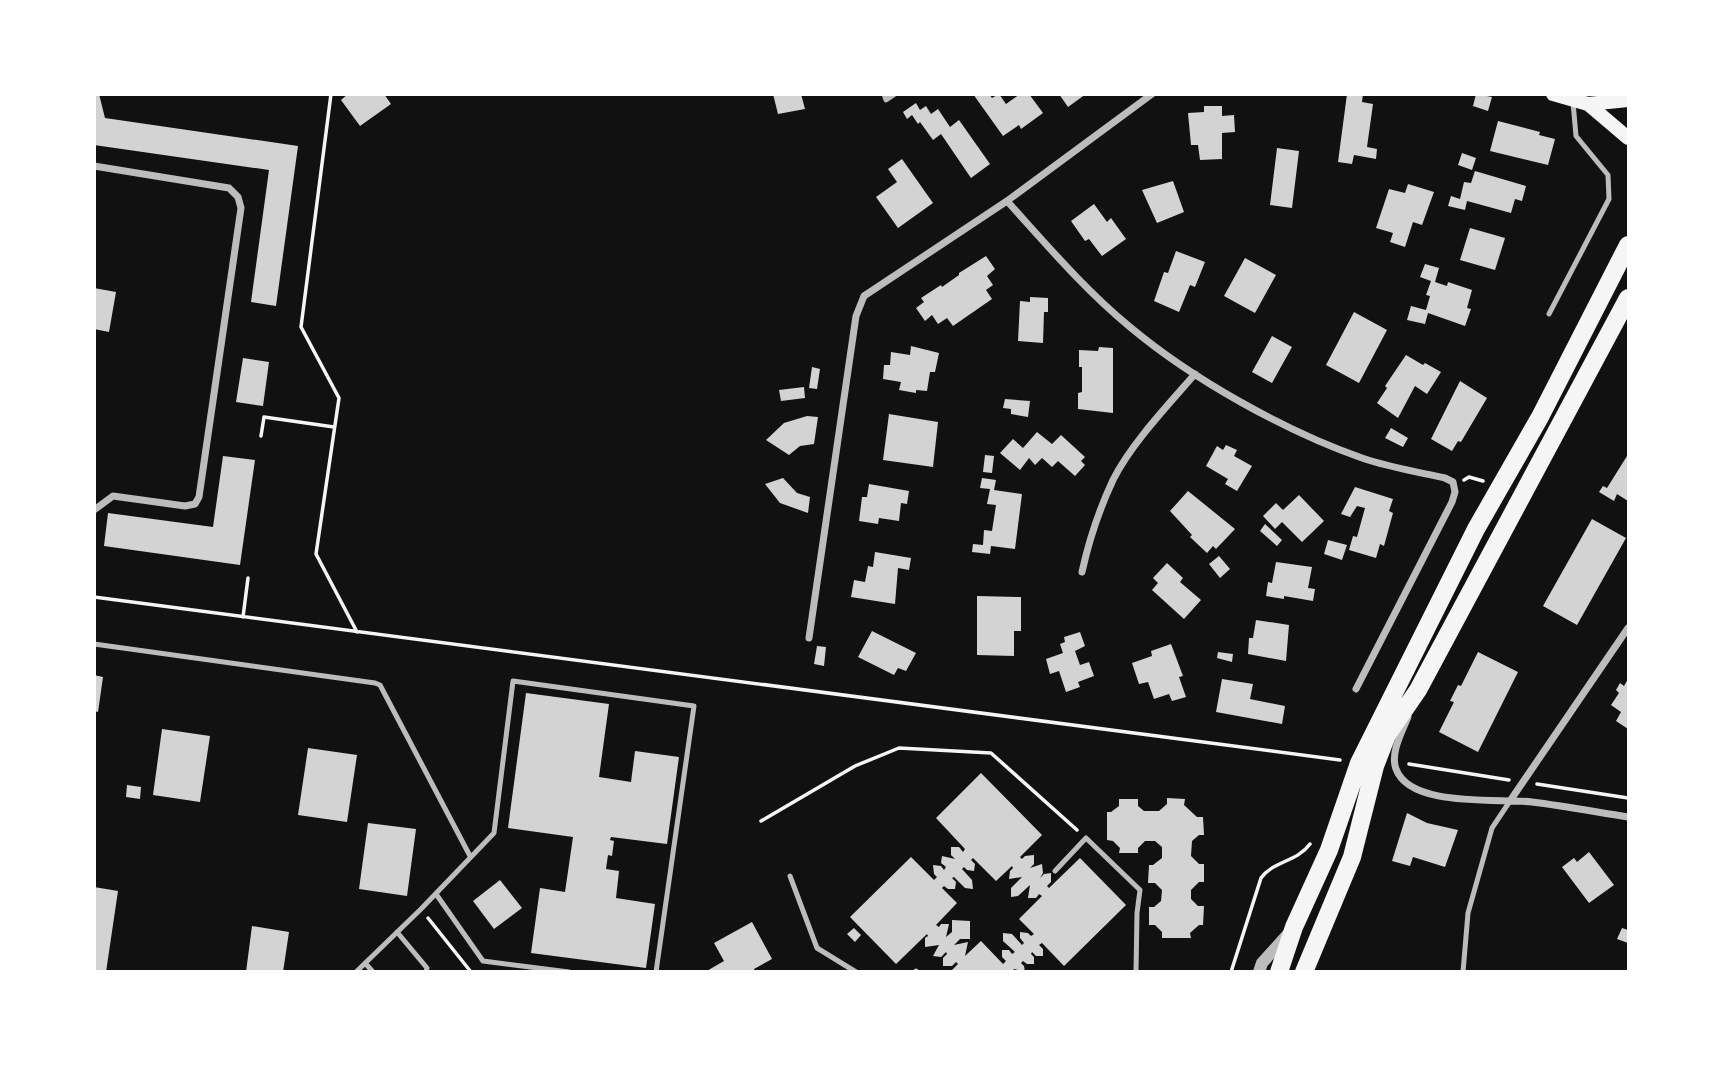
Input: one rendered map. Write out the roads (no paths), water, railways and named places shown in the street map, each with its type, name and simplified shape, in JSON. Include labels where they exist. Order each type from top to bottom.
[{"type":"main road","points":[[1553,94],[1584,101],[1629,100]]},
{"type":"main road","points":[[1584,101],[1629,138]]},
{"type":"main road","points":[[1279,971],[1294,927],[1329,850],[1359,763],[1406,665],[1629,245]]},
{"type":"main road","points":[[1304,971],[1352,857],[1375,766],[1387,735],[1418,690],[1629,298]]},
{"type":"street","points":[[809,638],[856,316],[864,296],[1007,201],[1152,94]]},
{"type":"street","points":[[94,166],[229,188],[238,197],[241,208],[199,496],[195,504],[185,506],[113,496],[94,510]]},
{"type":"street","points":[[1007,201],[1076,277],[1130,327],[1195,374],[1258,411],[1352,454],[1452,482],[1455,492],[1452,502],[1356,689]]},
{"type":"street","points":[[1082,572],[1090,536],[1114,478],[1146,431],[1195,374]]},
{"type":"street","points":[[1510,801],[1629,628]]},
{"type":"street","points":[[1418,690],[1394,757],[1395,768],[1402,779],[1417,790],[1497,803],[1510,801],[1629,817]]},
{"type":"street","points":[[1259,971],[1262,963],[1294,927]]},
{"type":"lane","points":[[884,94],[886,100],[895,94]]},
{"type":"lane","points":[[1549,314],[1609,199],[1608,175],[1576,136],[1584,101]]},
{"type":"lane","points":[[94,644],[375,682],[380,685],[462,836],[470,856]]},
{"type":"lane","points":[[356,971],[436,894],[494,833],[513,681],[694,706],[656,971]]},
{"type":"lane","points":[[1463,971],[1468,913],[1492,828],[1510,801]]},
{"type":"lane","points":[[1055,871],[1086,838],[1140,890],[1136,971]]},
{"type":"lane","points":[[790,876],[817,948],[856,971]]},
{"type":"lane","points":[[436,894],[484,961],[569,971]]},
{"type":"lane","points":[[397,932],[427,968],[426,971]]},
{"type":"lane","points":[[365,963],[373,971]]}]
